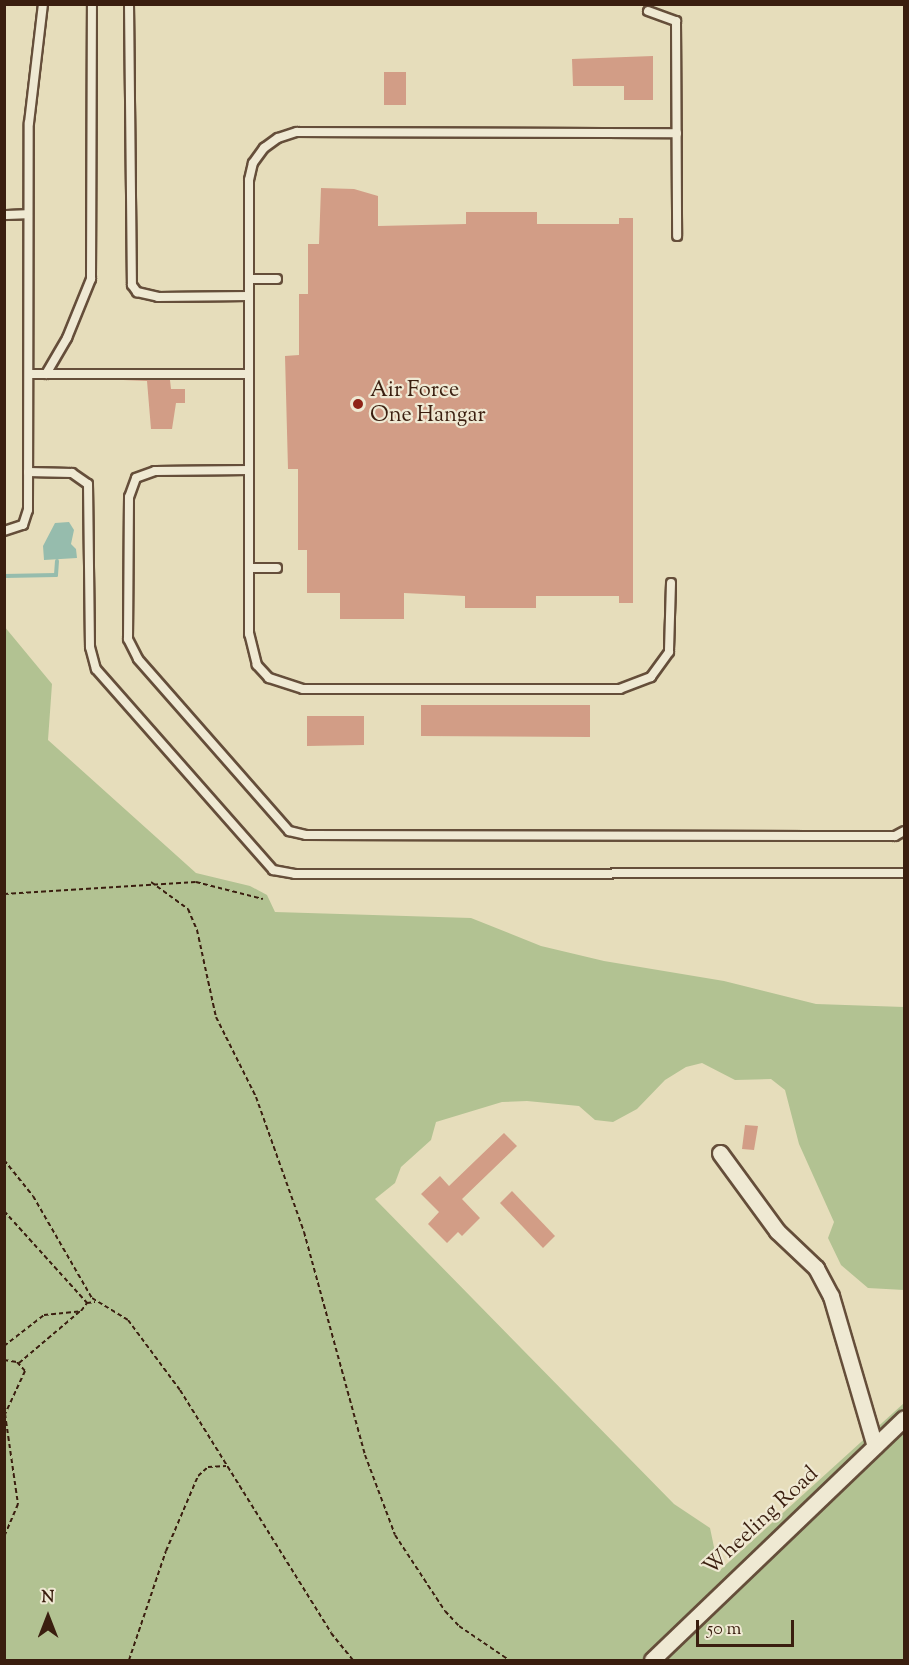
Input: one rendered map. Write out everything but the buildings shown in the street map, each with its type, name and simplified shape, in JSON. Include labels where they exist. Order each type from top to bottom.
[{"type":"street","points":[[720,1153],[777,1232],[816,1269],[831,1296],[876,1446]]},
{"type":"street","name":"Wheeling Road","points":[[652,1660],[904,1418]]},
{"type":"lane","points":[[4,531],[17,529],[27,519],[29,115],[43,4]]},
{"type":"lane","points":[[46,374],[67,338],[91,279],[92,4]]},
{"type":"lane","points":[[129,4],[132,285],[136,292],[158,297],[249,296]]},
{"type":"lane","points":[[648,10],[676,21],[677,236]]},
{"type":"lane","points":[[671,583],[669,652],[662,665],[641,684],[620,689],[303,689],[269,678],[257,665],[249,634],[247,374],[249,180],[253,163],[278,138],[297,132],[677,133]]},
{"type":"lane","points":[[4,214],[28,214]]},
{"type":"lane","points":[[249,279],[277,279]]},
{"type":"lane","points":[[29,374],[247,374]]},
{"type":"lane","points":[[249,470],[155,471],[136,478],[129,497],[128,639],[138,659],[289,831],[306,835],[895,836],[904,831]]},
{"type":"lane","points":[[28,472],[72,473],[88,484],[90,647],[96,669],[273,870],[295,873],[904,873]]},
{"type":"lane","points":[[249,568],[277,568]]},
{"type":"path","points":[[4,894],[151,882],[218,885],[263,898]]},
{"type":"path","points":[[151,882],[188,909],[197,930],[216,1017],[256,1097],[304,1232],[365,1455],[395,1535],[452,1618],[509,1660]]},
{"type":"path","points":[[4,1160],[33,1196],[96,1302],[128,1320],[180,1390],[226,1466],[353,1660]]},
{"type":"path","points":[[4,1211],[87,1303]]},
{"type":"path","points":[[19,1364],[81,1311],[87,1303],[96,1302]]},
{"type":"path","points":[[4,1346],[44,1315],[81,1311]]},
{"type":"path","points":[[4,1360],[19,1364],[25,1371],[24,1378],[11,1396],[5,1414],[18,1504],[4,1537]]},
{"type":"path","points":[[129,1660],[166,1551],[198,1476],[208,1467],[226,1466]]},
{"type":"shaded area","points":[[69,522],[74,530],[71,544],[76,549],[77,558],[44,560],[43,546],[55,523]]},
{"type":"shaded area","points":[[4,626],[52,684],[48,740],[196,873],[250,886],[267,895],[275,912],[471,918],[541,946],[604,961],[724,981],[816,1004],[904,1007],[904,1290],[868,1288],[841,1265],[828,1238],[834,1222],[799,1144],[785,1090],[771,1079],[735,1080],[702,1063],[686,1067],[665,1080],[637,1109],[613,1122],[595,1120],[579,1106],[527,1101],[502,1102],[436,1122],[431,1140],[401,1167],[395,1183],[375,1199],[674,1504],[710,1528],[719,1571],[904,1403],[904,1660],[5,1660]]},
{"type":"waterway","points":[[4,576],[56,575],[57,561]]},
{"type":"place","name":"Air Force One Hangar","points":[[358,404]]}]
